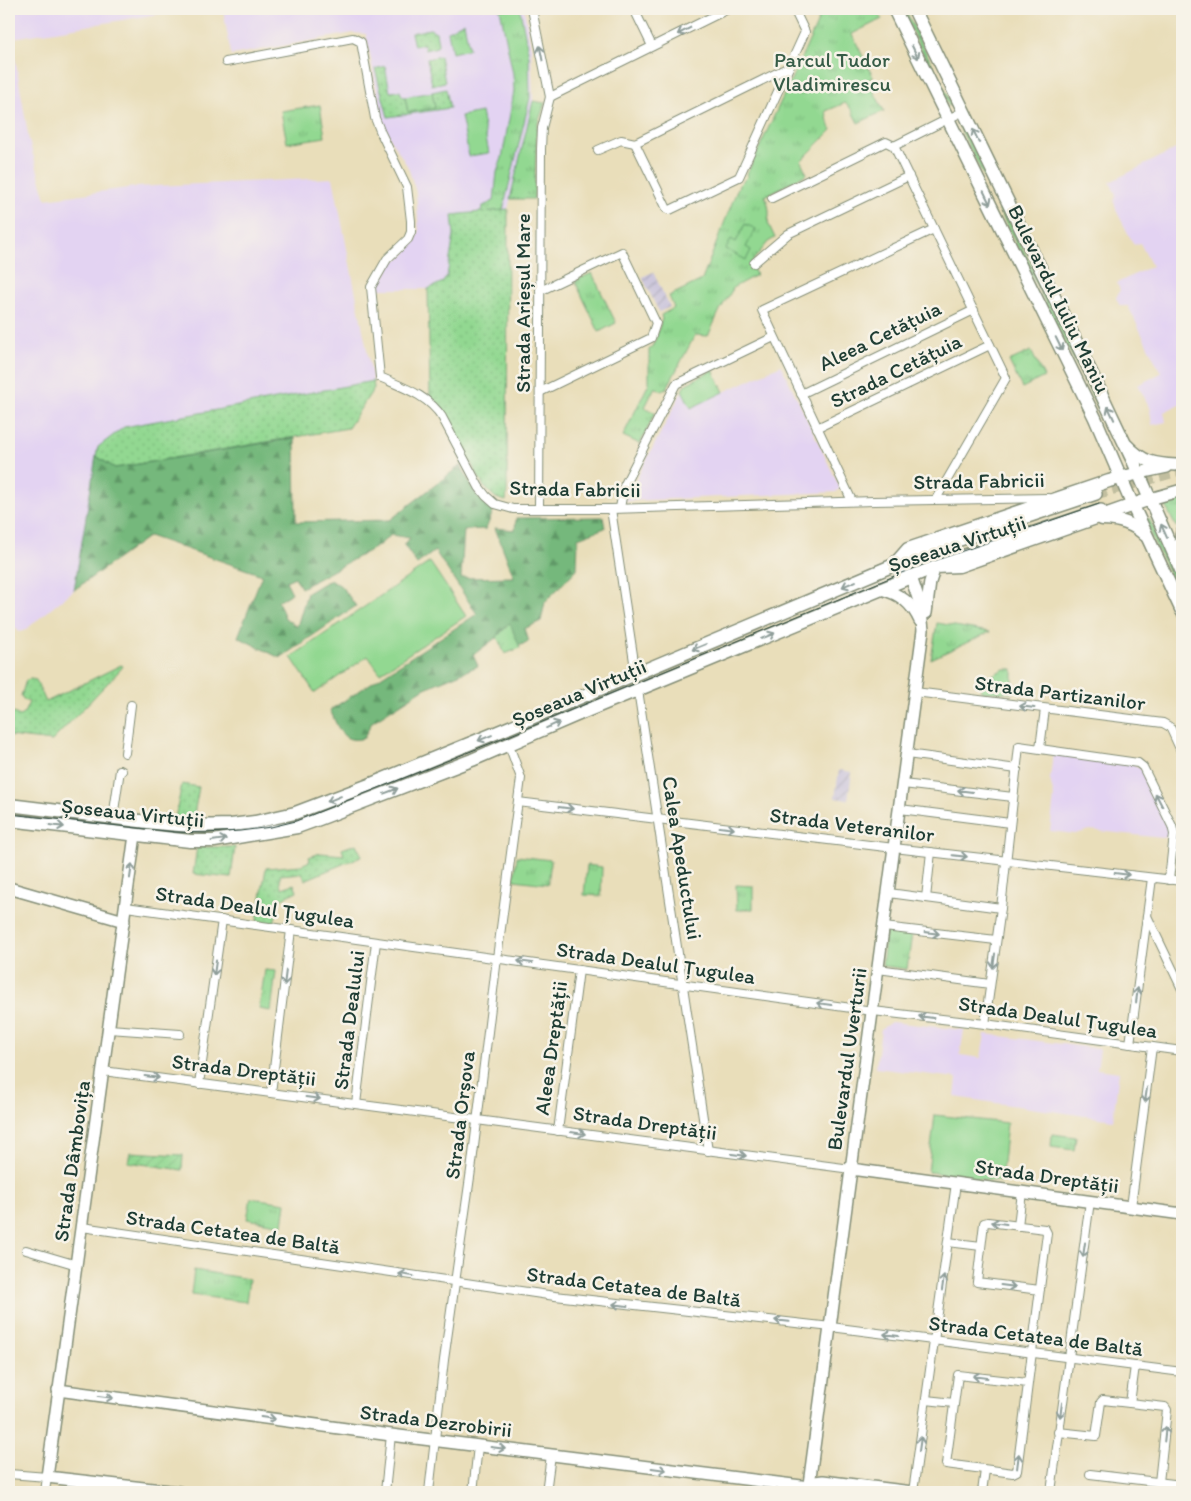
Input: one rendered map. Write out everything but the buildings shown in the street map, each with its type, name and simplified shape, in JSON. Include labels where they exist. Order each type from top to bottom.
[{"type":"main road","name":"Bulevardul Iuliu Maniu","points":[[894,9],[1109,449],[1133,506],[1182,611]]},
{"type":"main road","name":"Bulevardul Iuliu Maniu","points":[[914,9],[1126,444],[1180,567]]},
{"type":"main road","points":[[1097,489],[1107,469],[1109,449]]},
{"type":"main road","name":"Șoseaua Virtuții","points":[[9,805],[176,825],[211,826],[255,822],[295,813],[378,782],[894,565],[908,549],[1059,498],[1097,489],[1121,478],[1139,473]]},
{"type":"main road","name":"Șoseaua Virtuții","points":[[9,820],[176,840],[214,841],[297,827],[509,744],[935,567],[958,566],[1099,514],[1150,500]]},
{"type":"main road","points":[[1099,514],[1138,528],[1147,537]]},
{"type":"street","points":[[532,9],[550,97],[728,9]]},
{"type":"street","points":[[634,9],[652,46]]},
{"type":"street","points":[[635,143],[667,209],[670,210],[739,177],[805,32],[794,9]]},
{"type":"street","name":"Strada Fabricii","points":[[226,62],[353,38],[361,42],[375,118],[407,187],[411,221],[408,239],[387,259],[371,286],[380,377],[415,393],[436,408],[479,487],[490,501],[508,508],[615,509],[852,501],[1059,498]]},
{"type":"street","points":[[598,150],[621,140],[635,143],[788,67]]},
{"type":"street","name":"Strada Arieșul Mare","points":[[539,509],[541,149],[542,128],[550,97]]},
{"type":"street","points":[[772,198],[886,142],[894,146],[964,111]]},
{"type":"street","name":"Aleea Cetățuia","points":[[894,146],[1006,378],[936,499]]},
{"type":"street","points":[[754,264],[788,234],[909,176]]},
{"type":"street","name":"Strada Cetățuia","points":[[852,501],[762,310],[934,229]]},
{"type":"street","points":[[540,291],[622,252],[656,323],[651,338],[540,392]]},
{"type":"street","name":"Aleea Cetățuia","points":[[801,394],[974,310]]},
{"type":"street","points":[[636,675],[615,509],[624,486],[676,384],[774,337]]},
{"type":"street","name":"Strada Cetățuia","points":[[818,428],[990,345]]},
{"type":"street","points":[[1126,444],[1144,459],[1154,463],[1179,464]]},
{"type":"street","points":[[1139,473],[1179,464]]},
{"type":"street","points":[[894,565],[1097,489]]},
{"type":"street","points":[[1150,500],[1182,490]]},
{"type":"street","points":[[923,630],[930,582],[935,567],[956,558],[1099,514]]},
{"type":"street","points":[[1180,567],[1178,548],[1182,532]]},
{"type":"street","points":[[894,565],[911,577]]},
{"type":"street","name":"Bulevardul Uverturii","points":[[812,1490],[830,1327],[923,630],[920,604],[911,577]]},
{"type":"street","points":[[881,589],[897,594],[907,601],[914,610],[923,630]]},
{"type":"street","name":"Calea Apeductului","points":[[638,690],[708,1151]]},
{"type":"street","name":"Strada Partizanilor","points":[[915,692],[1163,722],[1170,727],[1182,753]]},
{"type":"street","points":[[125,753],[130,705]]},
{"type":"street","points":[[1040,748],[1045,709]]},
{"type":"street","name":"Strada Orșova","points":[[429,1492],[521,775],[509,744]]},
{"type":"street","points":[[985,1024],[1001,908],[1019,746],[1133,762],[1143,767],[1172,826],[1174,834],[1169,880]]},
{"type":"street","points":[[907,754],[1017,769]]},
{"type":"street","points":[[113,818],[120,770],[122,771]]},
{"type":"street","points":[[903,784],[1013,797]]},
{"type":"street","name":"Strada Veteranilor","points":[[518,802],[1182,881]]},
{"type":"street","points":[[900,809],[1010,823]]},
{"type":"street","name":"Strada Dâmbovița","points":[[45,1492],[136,835]]},
{"type":"street","points":[[926,898],[931,852]]},
{"type":"street","points":[[1130,1044],[1152,878]]},
{"type":"street","points":[[9,888],[124,921]]},
{"type":"street","points":[[888,893],[1001,908]]},
{"type":"street","name":"Strada Dealul Țugulea","points":[[126,906],[683,985],[1182,1051]]},
{"type":"street","points":[[1147,916],[1182,989]]},
{"type":"street","points":[[199,1084],[222,920]]},
{"type":"street","points":[[884,927],[996,940]]},
{"type":"street","points":[[271,1093],[291,930]]},
{"type":"street","name":"Strada Dealului","points":[[356,1104],[376,942]]},
{"type":"street","points":[[878,969],[990,984]]},
{"type":"street","name":"Aleea Dreptății","points":[[558,1130],[580,970]]},
{"type":"street","points":[[109,1029],[180,1034]]},
{"type":"street","points":[[1131,1206],[1152,1047]]},
{"type":"street","name":"Strada Dreptății","points":[[103,1071],[1182,1214]]},
{"type":"street","points":[[913,1492],[956,1183]]},
{"type":"street","points":[[1018,1226],[1022,1192]]},
{"type":"street","points":[[1051,1492],[1090,1201]]},
{"type":"street","points":[[1028,1383],[958,1375],[946,1464],[1014,1473],[1017,1471],[1040,1290],[1046,1231],[984,1223],[977,1282],[1040,1290]]},
{"type":"street","name":"Strada Cetatea de Baltă","points":[[82,1227],[615,1304],[830,1327],[1182,1372]]},
{"type":"street","points":[[948,1242],[981,1246]]},
{"type":"street","points":[[26,1250],[77,1265]]},
{"type":"street","points":[[1130,1403],[1135,1366]]},
{"type":"street","name":"Strada Dezrobirii","points":[[58,1390],[812,1490],[815,1482],[823,1481],[913,1492]]},
{"type":"street","points":[[926,1400],[954,1403]]},
{"type":"street","points":[[1058,1432],[1096,1436],[1101,1401],[1105,1400],[1167,1408],[1159,1482]]},
{"type":"street","points":[[385,1492],[391,1435]]},
{"type":"street","points":[[472,1492],[478,1446]]},
{"type":"street","points":[[546,1492],[551,1455]]},
{"type":"street","points":[[982,1492],[985,1470]]},
{"type":"street","points":[[9,1474],[47,1477],[151,1491],[179,1492]]},
{"type":"street","points":[[1090,1474],[1182,1484]]},
{"type":"shaded area","points":[[9,9],[189,9],[13,38]]},
{"type":"shaded area","points":[[223,9],[524,9],[531,47],[533,101],[508,209],[452,215],[454,235],[447,276],[443,282],[428,289],[377,289],[393,262],[404,255],[415,242],[419,232],[416,192],[408,167],[390,138],[382,119],[366,34],[353,33],[231,55]]},
{"type":"shaded area","points":[[9,21],[29,141],[46,199],[135,187],[333,178],[373,381],[124,427],[98,448],[74,590],[24,631],[19,632],[9,620]]},
{"type":"shaded area","points":[[1182,146],[1182,403],[1164,412],[1166,422],[1152,425],[1151,410],[1138,385],[1161,373],[1128,306],[1120,306],[1116,298],[1120,290],[1117,283],[1152,266],[1140,243],[1134,245],[1117,212],[1114,202],[1116,195],[1110,182]]},
{"type":"shaded area","points":[[653,272],[670,307],[659,312],[642,277]]},
{"type":"shaded area","points":[[781,365],[840,488],[836,492],[625,501],[686,384],[724,392]]},
{"type":"shaded area","points":[[1053,753],[1131,763],[1140,768],[1172,834],[1163,838],[1090,830],[1075,834],[1050,831],[1054,797],[1050,779]]},
{"type":"shaded area","points":[[839,770],[852,772],[848,800],[835,798]]},
{"type":"shaded area","points":[[891,1022],[964,1030],[960,1055],[981,1058],[985,1034],[1100,1049],[1097,1069],[1119,1072],[1113,1120],[955,1097],[957,1078],[876,1068],[881,1029]]},
{"type":"green space","points":[[500,9],[520,9],[529,56],[530,98],[503,210],[481,212],[483,206],[494,201],[497,172],[502,158],[514,91],[513,74]]},
{"type":"green space","name":"Parcul Tudor Vladimirescu","points":[[820,9],[877,9],[882,19],[852,34],[873,77],[868,80],[884,111],[858,123],[851,109],[845,103],[826,111],[832,130],[801,161],[807,174],[765,196],[769,209],[768,223],[775,238],[768,242],[751,263],[756,275],[734,287],[720,310],[708,336],[695,335],[667,388],[662,391],[655,387],[645,407],[655,413],[640,444],[623,436],[649,383],[649,350],[657,335],[662,319],[661,315],[674,308],[669,296],[702,280],[739,185],[748,176],[747,174],[816,26],[821,12]]},
{"type":"green space","points":[[901,9],[905,9],[952,105],[949,106]]},
{"type":"green space","points":[[464,22],[469,49],[452,53],[448,31]]},
{"type":"green space","points":[[430,29],[436,32],[437,47],[425,50],[424,44],[414,46],[411,33]]},
{"type":"green space","points":[[440,56],[445,82],[432,85],[427,59]]},
{"type":"green space","points":[[385,66],[390,92],[400,91],[402,96],[405,97],[408,112],[435,108],[432,92],[446,89],[450,108],[388,117],[375,69]]},
{"type":"green space","points":[[432,92],[435,108],[408,112],[405,97]]},
{"type":"green space","points":[[533,101],[545,103],[537,126],[534,199],[510,199]]},
{"type":"green space","points":[[320,105],[325,137],[287,143],[281,111]]},
{"type":"green space","points":[[481,112],[489,153],[469,156],[461,116]]},
{"type":"green space","points":[[960,121],[996,192],[992,193],[957,122]]},
{"type":"green space","points":[[1003,208],[1129,463],[1126,464],[999,210]]},
{"type":"green space","points":[[508,209],[506,501],[496,498],[484,487],[442,409],[430,397],[428,289],[443,282],[447,276],[454,235],[452,215]]},
{"type":"green space","points":[[745,224],[756,229],[746,247],[751,250],[746,260],[726,249],[731,239],[736,242]]},
{"type":"green space","points":[[592,273],[616,323],[599,332],[575,281]]},
{"type":"green space","points":[[1031,351],[1044,377],[1022,388],[1009,361]]},
{"type":"green space","points":[[713,370],[724,392],[691,408],[682,390],[686,384]]},
{"type":"green space","points":[[373,381],[374,388],[348,428],[115,468],[96,456],[98,447],[124,427]]},
{"type":"green space","points":[[295,438],[296,522],[390,520],[461,465],[478,496],[494,509],[486,529],[464,530],[461,578],[514,577],[495,528],[515,530],[516,518],[603,517],[605,528],[578,538],[577,569],[545,602],[541,621],[524,629],[529,641],[519,646],[509,623],[497,637],[473,655],[478,666],[425,688],[372,722],[364,738],[350,739],[341,733],[330,710],[477,614],[435,551],[417,564],[404,545],[410,538],[391,535],[378,546],[301,588],[295,577],[286,581],[292,593],[278,601],[285,618],[297,627],[307,593],[323,583],[333,581],[337,583],[356,606],[280,658],[238,637],[262,575],[149,536],[74,590],[96,456],[115,468]]},
{"type":"green space","points":[[1182,494],[1182,517],[1179,525],[1176,527],[1164,503],[1166,500]]},
{"type":"green space","points":[[1149,518],[1182,588],[1182,601],[1144,521]]},
{"type":"green space","points":[[430,562],[466,616],[380,673],[368,656],[315,693],[291,657]]},
{"type":"green space","points":[[510,623],[520,648],[505,654],[497,637]]},
{"type":"green space","points":[[937,623],[990,632],[931,659]]},
{"type":"green space","points":[[121,665],[123,666],[121,669],[52,741],[9,736],[9,711],[20,716],[24,713],[29,702],[21,696],[26,680],[36,680],[46,702]]},
{"type":"green space","points":[[1004,669],[1013,669],[1013,693],[981,692],[981,681]]},
{"type":"green space","points":[[182,784],[199,787],[193,820],[175,818]]},
{"type":"green space","points":[[356,844],[362,856],[305,880],[302,873],[280,875],[282,888],[294,884],[297,891],[280,899],[274,923],[257,921],[266,868],[301,865],[310,861],[309,857],[320,853],[344,855],[342,849]]},
{"type":"green space","points":[[197,847],[235,847],[231,878],[193,874]]},
{"type":"green space","points":[[517,856],[551,860],[548,884],[514,880]]},
{"type":"green space","points":[[587,865],[602,867],[601,896],[584,895]]},
{"type":"green space","points":[[736,885],[753,886],[753,909],[737,910]]},
{"type":"green space","points":[[886,931],[912,934],[907,969],[882,966]]},
{"type":"green space","points":[[265,970],[276,971],[271,1011],[259,1009]]},
{"type":"green space","points":[[935,1115],[1007,1123],[1001,1182],[928,1172]]},
{"type":"green space","points":[[1052,1134],[1076,1137],[1074,1150],[1051,1147]]},
{"type":"green space","points":[[130,1152],[183,1155],[182,1170],[128,1162]]},
{"type":"green space","points":[[251,1198],[286,1203],[283,1225],[247,1219]]},
{"type":"green space","points":[[194,1270],[249,1279],[246,1302],[191,1295]]},
{"type":"tunnel","points":[[1096,494],[1182,470]]},
{"type":"tram line","points":[[9,814],[175,832],[206,833],[271,827],[296,821],[499,740],[916,567],[1099,504]]}]
